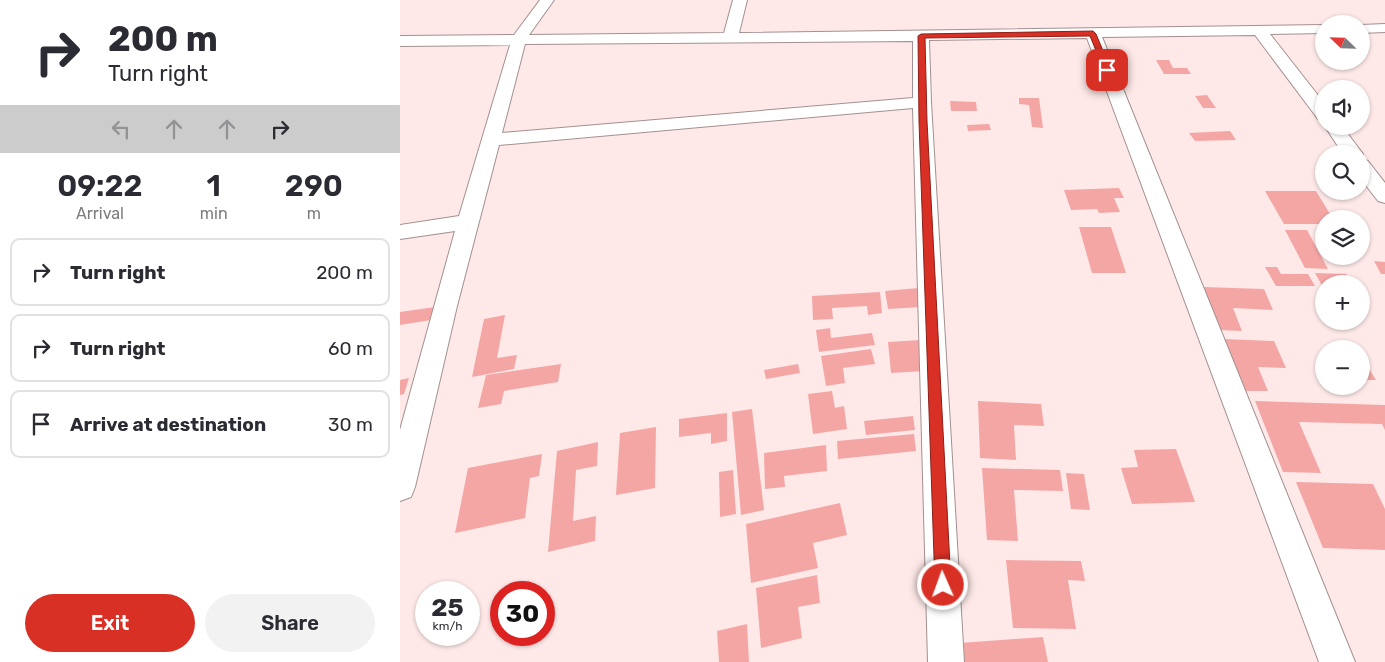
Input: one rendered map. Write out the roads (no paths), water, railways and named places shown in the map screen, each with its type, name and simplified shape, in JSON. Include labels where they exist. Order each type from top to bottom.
[{"type":"street","points":[[400,487],[445,306],[519,40],[547,0]]},
{"type":"street","points":[[730,38],[740,0]]},
{"type":"street","points":[[1370,28],[1385,28]]},
{"type":"street","points":[[400,41],[1093,34],[1315,29]]},
{"type":"street","points":[[1259,30],[1315,103]]},
{"type":"street","points":[[1093,34],[1337,662]]},
{"type":"street","points":[[921,36],[922,102],[946,662]]},
{"type":"street","points":[[491,140],[922,102]]},
{"type":"street","points":[[1370,177],[1385,197]]},
{"type":"street","points":[[400,232],[468,222]]}]
